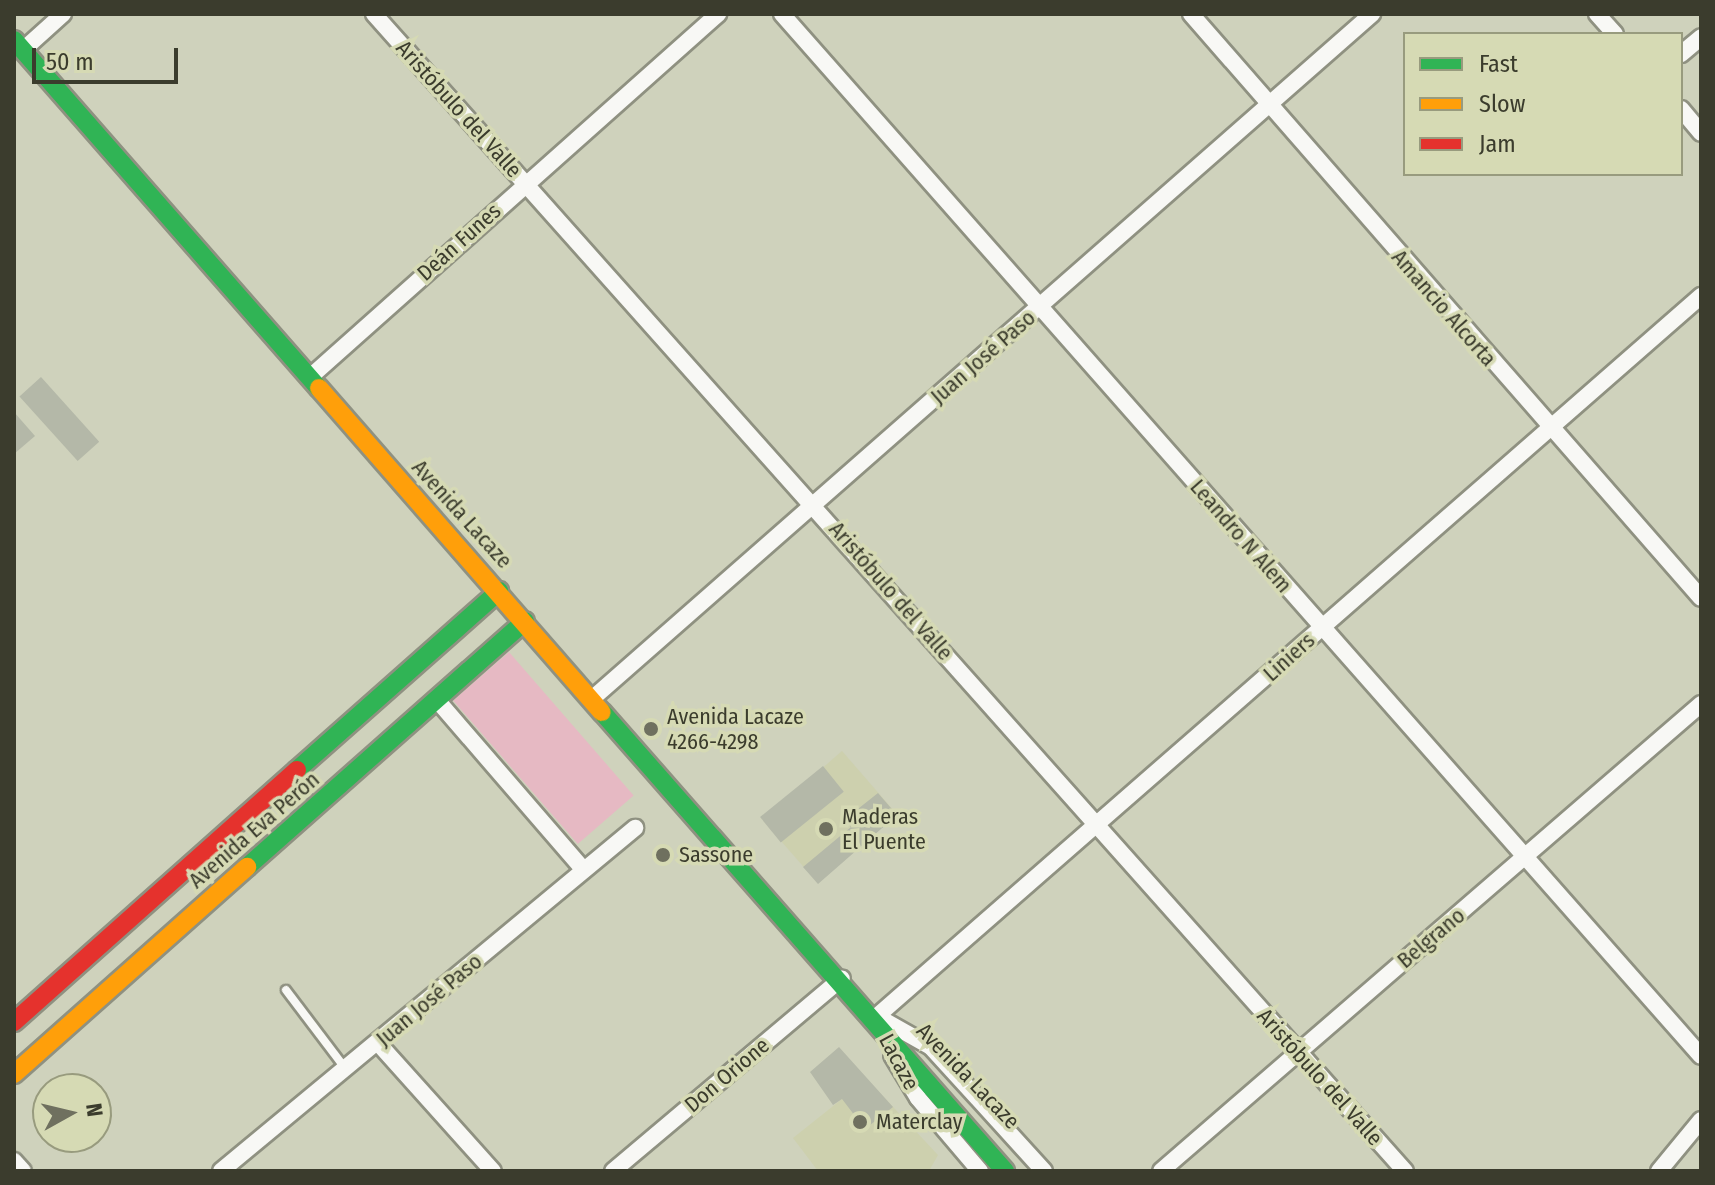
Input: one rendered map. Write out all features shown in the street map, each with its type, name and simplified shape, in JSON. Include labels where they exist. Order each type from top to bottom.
[{"type":"main road","name":"Avenida Lacaze","points":[[18,45],[842,978],[1005,1171]]},
{"type":"main road","name":"Avenida Eva Perón","points":[[14,1022],[499,591]]},
{"type":"main road","name":"Avenida Eva Perón","points":[[14,1074],[525,621]]},
{"type":"main road","name":"Avenida Lacaze","points":[[876,1017],[1024,1171]]},
{"type":"street","points":[[18,45],[63,14]]},
{"type":"street","name":"Aristóbulo del Valle","points":[[374,14],[815,505],[1097,827],[1405,1171]]},
{"type":"street","name":"Deán Funes","points":[[309,378],[524,182],[718,14]]},
{"type":"street","name":"Leandro N Alem","points":[[782,14],[1701,1056]]},
{"type":"street","name":"Amancio Alcorta","points":[[1191,14],[1550,430],[1701,598]]},
{"type":"street","name":"Juan José Paso","points":[[593,698],[1372,14]]},
{"type":"street","points":[[1597,14],[1613,32]]},
{"type":"street","points":[[1683,52],[1701,37]]},
{"type":"street","points":[[1683,111],[1701,133]]},
{"type":"street","name":"Liniers","points":[[876,1017],[1701,296]]},
{"type":"street","points":[[437,700],[583,869]]},
{"type":"street","name":"Belgrano","points":[[1161,1171],[1701,704]]},
{"type":"street","name":"Juan José Paso","points":[[221,1171],[635,828]]},
{"type":"street","name":"Don Orione","points":[[613,1171],[842,978]]},
{"type":"street","name":"Lacaze","points":[[876,1017],[918,1098],[980,1171]]},
{"type":"street","name":"Lacaze","points":[[876,1017],[931,1047],[1044,1171]]},
{"type":"street","points":[[378,1043],[493,1171]]},
{"type":"street","points":[[1659,1171],[1701,1120]]},
{"type":"street","points":[[14,1161],[23,1171]]},
{"type":"lane","points":[[286,990],[346,1069]]},
{"type":"shaded area","points":[[509,652],[634,795],[578,844],[453,701]]},
{"type":"shaded area","name":"Maderas El Puente","points":[[842,751],[897,814],[818,883],[763,820]]},
{"type":"shaded area","name":"Materclay","points":[[867,1079],[938,1155],[929,1171],[818,1171],[793,1138]]},
{"type":"building","points":[[41,377],[99,442],[78,461],[19,396]]},
{"type":"building","points":[[14,412],[35,436],[14,454]]},
{"type":"building","points":[[823,766],[844,792],[781,843],[760,817]]},
{"type":"building","points":[[878,793],[897,815],[818,884],[803,867],[851,827],[844,820]]},
{"type":"building","points":[[839,1047],[893,1107],[865,1129],[842,1099],[833,1105],[810,1072]]},
{"type":"traffic: fast","points":[[14,40],[319,388]]},
{"type":"traffic: fast","points":[[297,770],[499,591]]},
{"type":"traffic: fast","points":[[247,867],[525,621]]},
{"type":"traffic: fast","points":[[602,712],[1005,1171]]},
{"type":"traffic: slow","points":[[319,388],[602,712]]},
{"type":"traffic: slow","points":[[14,1074],[247,867]]},
{"type":"traffic: jam","points":[[14,1022],[297,770]]},
{"type":"place","name":"Avenida Lacaze 4266-4298","points":[[651,729]]},
{"type":"place","name":"Maderas El Puente","points":[[826,829]]},
{"type":"place","name":"Sassone","points":[[663,855]]},
{"type":"place","name":"Materclay","points":[[860,1122]]}]
